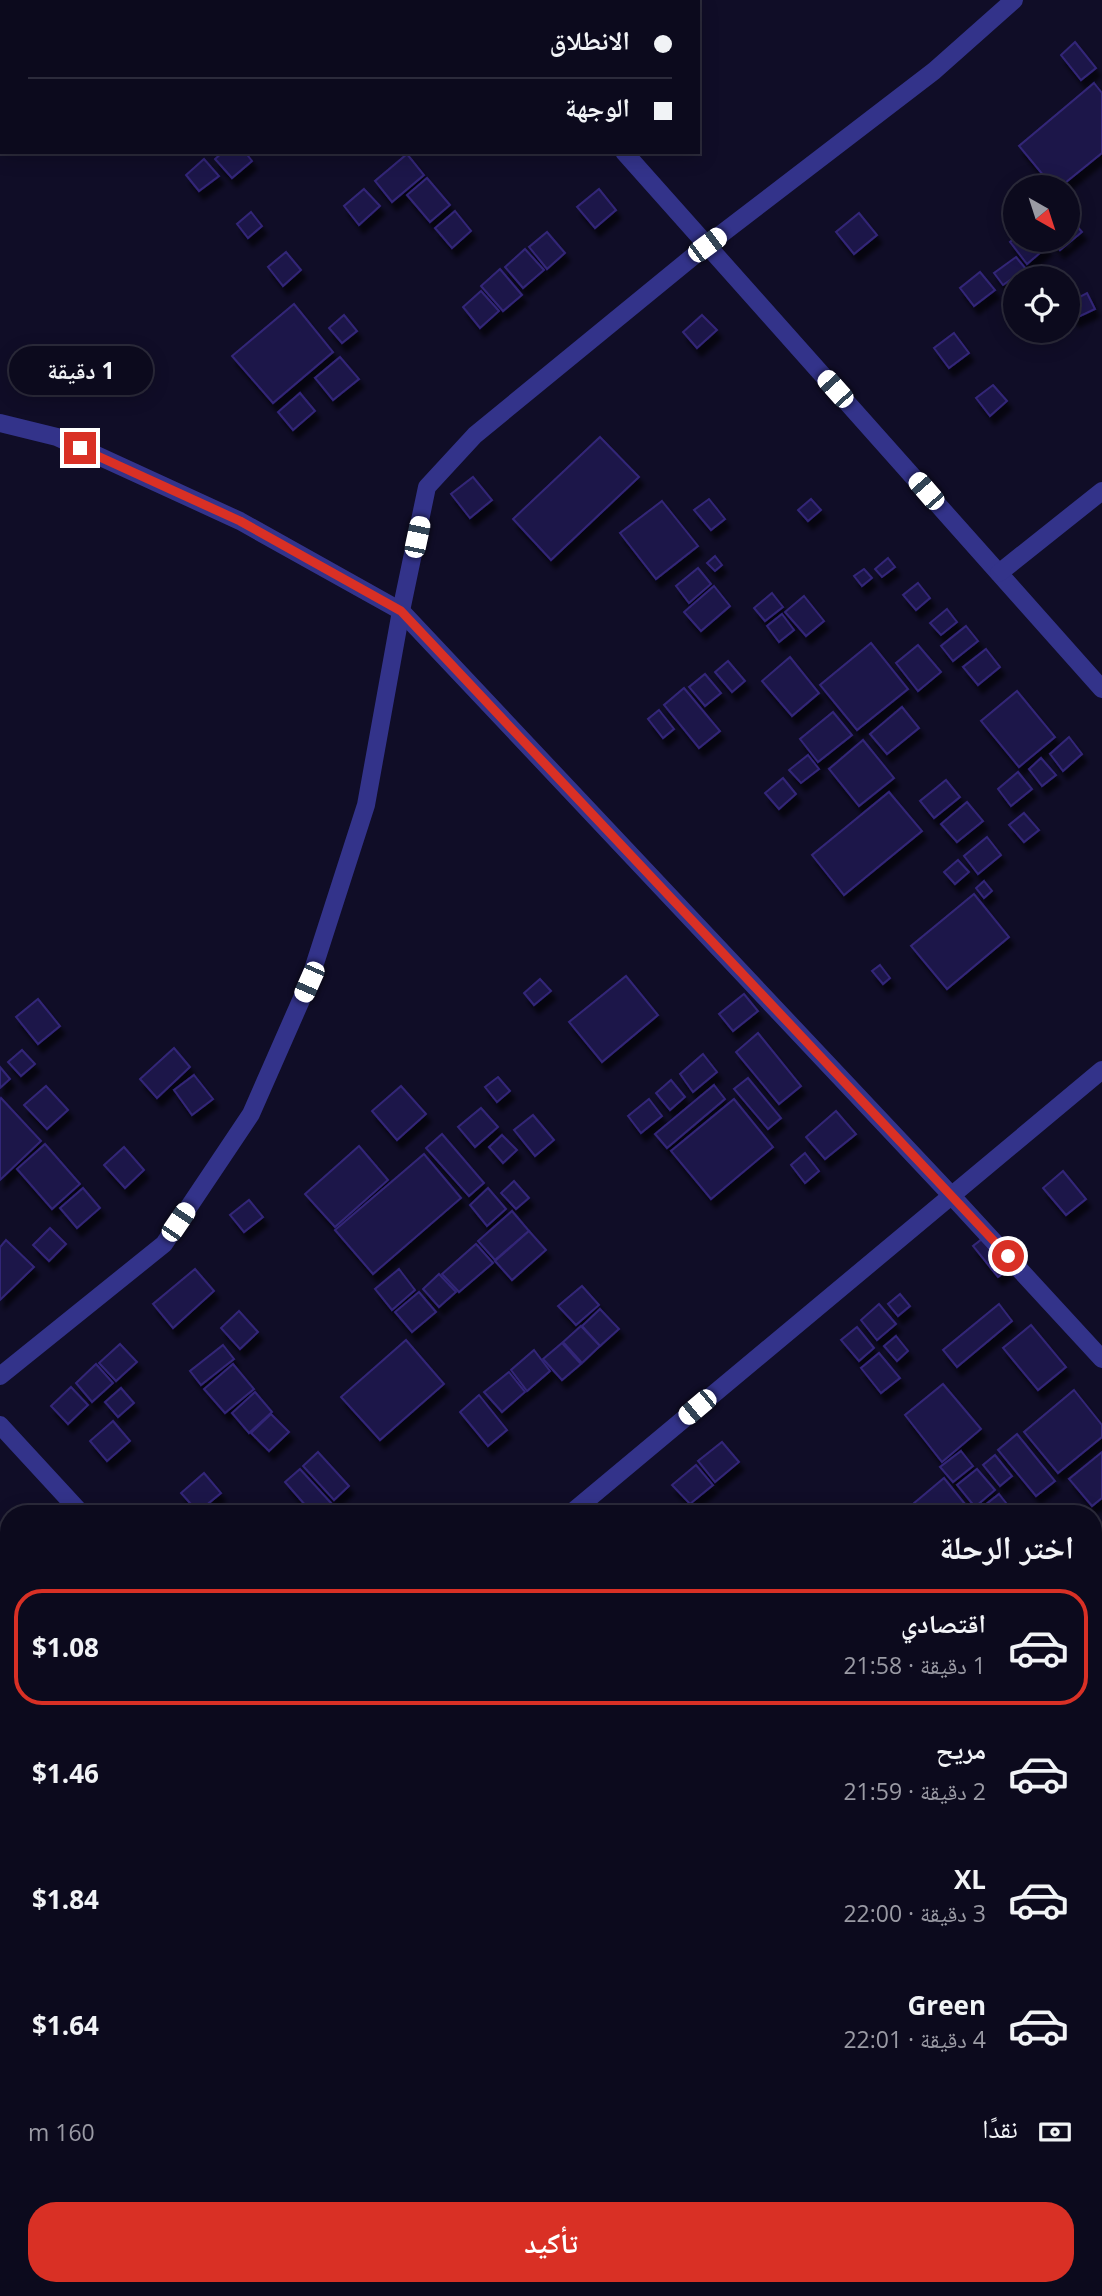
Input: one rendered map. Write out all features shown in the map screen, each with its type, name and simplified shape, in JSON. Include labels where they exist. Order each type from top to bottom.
[{"type":"street","points":[[0,1376],[164,1244],[251,1114],[309,982],[366,805],[401,611],[427,488],[475,435],[707,245],[934,71],[1014,0]]},
{"type":"street","points":[[626,154],[1102,689]]},
{"type":"street","points":[[0,424],[57,437],[240,521],[401,611],[1102,1359]]},
{"type":"street","points":[[999,573],[1102,491]]},
{"type":"street","points":[[581,1505],[1102,1070]]},
{"type":"street","points":[[0,1425],[74,1505]]},
{"type":"building","points":[[1075,42],[1096,68],[1081,80],[1061,55]]},
{"type":"building","points":[[1094,83],[1102,93],[1102,153],[1075,175],[1043,175],[1019,146]]},
{"type":"building","points":[[221,154],[247,154],[252,161],[232,178],[215,159]]},
{"type":"building","points":[[407,154],[424,175],[392,202],[375,181]]},
{"type":"building","points":[[204,159],[219,176],[199,191],[186,175]]},
{"type":"building","points":[[427,178],[450,205],[430,222],[407,195]]},
{"type":"building","points":[[364,189],[380,206],[359,225],[344,206]]},
{"type":"building","points":[[599,189],[616,210],[595,228],[577,207]]},
{"type":"building","points":[[455,211],[471,231],[452,248],[435,228]]},
{"type":"building","points":[[251,212],[262,226],[248,238],[237,224]]},
{"type":"building","points":[[859,213],[877,235],[854,254],[836,232]]},
{"type":"building","points":[[547,232],[565,253],[547,269],[529,247]]},
{"type":"building","points":[[525,249],[544,270],[523,288],[505,267]]},
{"type":"building","points":[[286,252],[301,270],[283,286],[268,267]]},
{"type":"building","points":[[1018,252],[1041,252],[1027,264]]},
{"type":"building","points":[[1016,257],[1024,266],[1004,266]]},
{"type":"building","points":[[1003,266],[1003,285],[994,273]]},
{"type":"building","points":[[500,269],[522,295],[503,311],[481,286]]},
{"type":"building","points":[[980,272],[995,290],[974,306],[960,288]]},
{"type":"building","points":[[481,291],[499,311],[480,328],[463,307]]},
{"type":"building","points":[[1087,293],[1095,309],[1080,316],[1080,297]]},
{"type":"building","points":[[294,304],[333,352],[273,403],[232,356]]},
{"type":"building","points":[[344,315],[357,331],[342,343],[329,328]]},
{"type":"building","points":[[702,315],[717,330],[697,348],[683,332]]},
{"type":"building","points":[[954,333],[969,353],[949,368],[934,348]]},
{"type":"building","points":[[340,357],[359,379],[333,400],[315,378]]},
{"type":"building","points":[[993,385],[1007,401],[990,416],[976,398]]},
{"type":"building","points":[[300,393],[315,411],[293,430],[278,412]]},
{"type":"building","points":[[600,437],[639,477],[551,560],[513,519]]},
{"type":"building","points":[[473,477],[492,500],[470,518],[451,494]]},
{"type":"building","points":[[709,499],[725,519],[711,530],[694,510]]},
{"type":"building","points":[[811,499],[821,510],[808,521],[798,510]]},
{"type":"building","points":[[662,501],[698,546],[656,579],[620,533]]},
{"type":"building","points":[[715,556],[722,565],[715,571],[707,563]]},
{"type":"building","points":[[888,558],[895,567],[882,577],[875,569]]},
{"type":"building","points":[[698,568],[711,584],[689,603],[676,586]]},
{"type":"building","points":[[864,569],[872,578],[862,586],[854,576]]},
{"type":"building","points":[[918,583],[930,598],[916,610],[903,595]]},
{"type":"building","points":[[714,586],[730,606],[701,631],[684,612]]},
{"type":"building","points":[[772,593],[783,607],[765,621],[754,608]]},
{"type":"building","points":[[804,596],[824,621],[806,636],[785,612]]},
{"type":"building","points":[[947,609],[957,622],[941,635],[930,623]]},
{"type":"building","points":[[782,614],[794,630],[779,642],[767,626]]},
{"type":"building","points":[[966,626],[978,641],[953,661],[941,646]]},
{"type":"building","points":[[871,643],[908,689],[857,730],[820,685]]},
{"type":"building","points":[[918,645],[941,672],[918,691],[896,663]]},
{"type":"building","points":[[986,649],[1000,667],[978,685],[963,667]]},
{"type":"building","points":[[790,657],[819,693],[792,716],[762,681]]},
{"type":"building","points":[[728,661],[745,681],[732,692],[715,672]]},
{"type":"building","points":[[705,674],[721,693],[705,706],[689,687]]},
{"type":"building","points":[[684,688],[720,731],[699,748],[664,705]]},
{"type":"building","points":[[1017,691],[1055,737],[1019,767],[981,721]]},
{"type":"building","points":[[902,707],[919,728],[887,754],[870,734]]},
{"type":"building","points":[[659,710],[674,729],[663,738],[648,719]]},
{"type":"building","points":[[833,712],[852,735],[818,762],[800,739]]},
{"type":"building","points":[[1069,737],[1082,754],[1063,771],[1050,754]]},
{"type":"building","points":[[863,740],[894,778],[859,806],[829,769]]},
{"type":"building","points":[[808,755],[819,769],[801,783],[789,770]]},
{"type":"building","points":[[1041,758],[1056,775],[1042,786],[1029,769]]},
{"type":"building","points":[[1018,772],[1032,789],[1011,806],[998,789]]},
{"type":"building","points":[[783,778],[796,794],[779,809],[765,793]]},
{"type":"building","points":[[946,780],[960,797],[934,818],[920,801]]},
{"type":"building","points":[[889,792],[922,831],[844,895],[812,855]]},
{"type":"building","points":[[967,802],[983,821],[957,842],[941,824]]},
{"type":"building","points":[[1024,813],[1039,830],[1024,842],[1009,825]]},
{"type":"building","points":[[987,837],[1001,855],[978,874],[964,856]]},
{"type":"building","points":[[958,860],[969,872],[955,884],[944,872]]},
{"type":"building","points":[[984,881],[992,891],[984,898],[976,888]]},
{"type":"building","points":[[974,894],[1009,937],[947,989],[911,946]]},
{"type":"building","points":[[880,965],[890,978],[883,984],[872,971]]},
{"type":"building","points":[[626,976],[658,1015],[602,1062],[569,1022]]},
{"type":"building","points":[[540,979],[551,991],[534,1005],[524,993]]},
{"type":"building","points":[[744,994],[758,1011],[733,1031],[719,1014]]},
{"type":"building","points":[[38,999],[60,1026],[38,1044],[16,1017]]},
{"type":"building","points":[[758,1033],[801,1086],[779,1104],[736,1052]]},
{"type":"building","points":[[174,1048],[190,1067],[157,1098],[140,1079]]},
{"type":"building","points":[[22,1050],[35,1064],[21,1076],[8,1062]]},
{"type":"building","points":[[703,1054],[717,1072],[693,1092],[680,1074]]},
{"type":"building","points":[[0,1067],[10,1079],[0,1088]]},
{"type":"building","points":[[194,1075],[213,1099],[192,1115],[174,1090]]},
{"type":"building","points":[[498,1077],[510,1091],[497,1102],[485,1087]]},
{"type":"building","points":[[748,1078],[781,1118],[768,1129],[734,1089]]},
{"type":"building","points":[[671,1080],[685,1097],[670,1110],[656,1093]]},
{"type":"building","points":[[714,1085],[725,1099],[667,1148],[655,1134]]},
{"type":"building","points":[[46,1086],[68,1110],[47,1129],[24,1105]]},
{"type":"building","points":[[401,1086],[426,1114],[397,1140],[372,1111]]},
{"type":"building","points":[[1,1098],[41,1141],[0,1180],[0,1100]]},
{"type":"building","points":[[649,1099],[662,1116],[641,1133],[628,1116]]},
{"type":"building","points":[[734,1099],[773,1147],[711,1199],[671,1151]]},
{"type":"building","points":[[481,1108],[498,1127],[475,1147],[458,1127]]},
{"type":"building","points":[[836,1111],[856,1134],[825,1159],[806,1137]]},
{"type":"building","points":[[533,1115],[554,1140],[535,1156],[514,1130]]},
{"type":"building","points":[[442,1134],[484,1183],[469,1196],[426,1148]]},
{"type":"building","points":[[502,1135],[517,1150],[503,1163],[489,1147]]},
{"type":"building","points":[[45,1144],[80,1184],[52,1209],[17,1169]]},
{"type":"building","points":[[359,1146],[388,1180],[335,1227],[305,1194]]},
{"type":"building","points":[[124,1147],[144,1170],[125,1188],[104,1165]]},
{"type":"building","points":[[805,1153],[819,1171],[805,1183],[791,1165]]},
{"type":"building","points":[[424,1154],[461,1198],[373,1274],[335,1230]]},
{"type":"building","points":[[1063,1171],[1086,1199],[1066,1215],[1043,1188]]},
{"type":"building","points":[[514,1181],[529,1198],[516,1209],[501,1193]]},
{"type":"building","points":[[83,1188],[100,1208],[77,1228],[60,1208]]},
{"type":"building","points":[[488,1188],[506,1209],[487,1226],[470,1205]]},
{"type":"building","points":[[249,1200],[263,1217],[244,1232],[230,1215]]},
{"type":"building","points":[[512,1211],[529,1231],[495,1260],[478,1241]]},
{"type":"building","points":[[50,1228],[66,1244],[49,1261],[33,1245]]},
{"type":"building","points":[[529,1231],[546,1250],[512,1280],[495,1261]]},
{"type":"building","points":[[982,1239],[1008,1270],[998,1277],[973,1246]]},
{"type":"building","points":[[6,1240],[34,1267],[0,1300],[0,1247]]},
{"type":"building","points":[[476,1244],[493,1263],[459,1292],[442,1274]]},
{"type":"building","points":[[195,1269],[214,1291],[173,1328],[153,1304]]},
{"type":"building","points":[[399,1269],[415,1290],[392,1310],[375,1289]]},
{"type":"building","points":[[439,1274],[456,1292],[439,1307],[423,1289]]},
{"type":"building","points":[[582,1286],[599,1305],[576,1325],[558,1306]]},
{"type":"building","points":[[419,1292],[436,1312],[412,1332],[395,1312]]},
{"type":"building","points":[[900,1294],[910,1306],[898,1316],[888,1304]]},
{"type":"building","points":[[879,1304],[896,1324],[877,1340],[861,1320]]},
{"type":"building","points":[[999,1304],[1012,1321],[957,1367],[943,1350]]},
{"type":"building","points":[[600,1309],[619,1329],[600,1346],[582,1326]]},
{"type":"building","points":[[239,1311],[258,1332],[240,1349],[221,1328]]},
{"type":"building","points":[[1031,1325],[1066,1367],[1038,1390],[1003,1348]]},
{"type":"building","points":[[581,1326],[600,1346],[582,1363],[563,1342]]},
{"type":"building","points":[[857,1327],[874,1348],[859,1361],[841,1340]]},
{"type":"building","points":[[896,1336],[908,1351],[897,1361],[884,1346]]},
{"type":"building","points":[[406,1340],[444,1384],[380,1440],[341,1397]]},
{"type":"building","points":[[562,1343],[581,1364],[562,1380],[543,1359]]},
{"type":"building","points":[[120,1344],[137,1362],[116,1381],[99,1363]]},
{"type":"building","points":[[223,1345],[234,1359],[201,1385],[190,1371]]},
{"type":"building","points":[[534,1350],[550,1371],[527,1391],[511,1370]]},
{"type":"building","points":[[879,1353],[900,1378],[881,1393],[861,1368]]},
{"type":"building","points":[[96,1364],[113,1383],[92,1402],[76,1383]]},
{"type":"building","points":[[233,1364],[254,1389],[225,1413],[204,1389]]},
{"type":"building","points":[[509,1372],[525,1392],[502,1412],[484,1392]]},
{"type":"building","points":[[943,1384],[981,1429],[942,1462],[905,1415]]},
{"type":"building","points":[[71,1387],[88,1405],[68,1424],[51,1406]]},
{"type":"building","points":[[121,1388],[134,1403],[118,1417],[105,1402]]},
{"type":"building","points":[[1074,1390],[1102,1425],[1102,1437],[1058,1473],[1024,1432]]},
{"type":"building","points":[[255,1392],[272,1412],[249,1433],[232,1413]]},
{"type":"building","points":[[479,1395],[507,1430],[488,1446],[460,1412]]},
{"type":"building","points":[[271,1414],[289,1432],[269,1451],[251,1433]]},
{"type":"building","points":[[113,1421],[130,1441],[107,1461],[90,1441]]},
{"type":"building","points":[[1017,1434],[1055,1481],[1036,1496],[998,1450]]},
{"type":"building","points":[[722,1442],[739,1462],[715,1482],[698,1461]]},
{"type":"building","points":[[961,1451],[973,1466],[953,1482],[940,1467]]},
{"type":"building","points":[[318,1452],[349,1486],[334,1500],[303,1466]]},
{"type":"building","points":[[1102,1452],[1102,1498],[1091,1505],[1069,1479]]},
{"type":"building","points":[[995,1455],[1012,1476],[1000,1486],[983,1465]]},
{"type":"building","points":[[696,1465],[713,1485],[690,1504],[672,1485]]},
{"type":"building","points":[[300,1469],[331,1503],[305,1505],[285,1482]]},
{"type":"building","points":[[977,1469],[995,1490],[977,1505],[973,1505],[957,1485]]},
{"type":"building","points":[[204,1473],[221,1493],[206,1505],[192,1505],[181,1493]]},
{"type":"building","points":[[944,1478],[966,1505],[912,1505]]},
{"type":"building","points":[[999,1494],[1008,1505],[985,1505]]},
{"type":"route","points":[[80,448],[240,521],[401,611],[1008,1256]]}]
